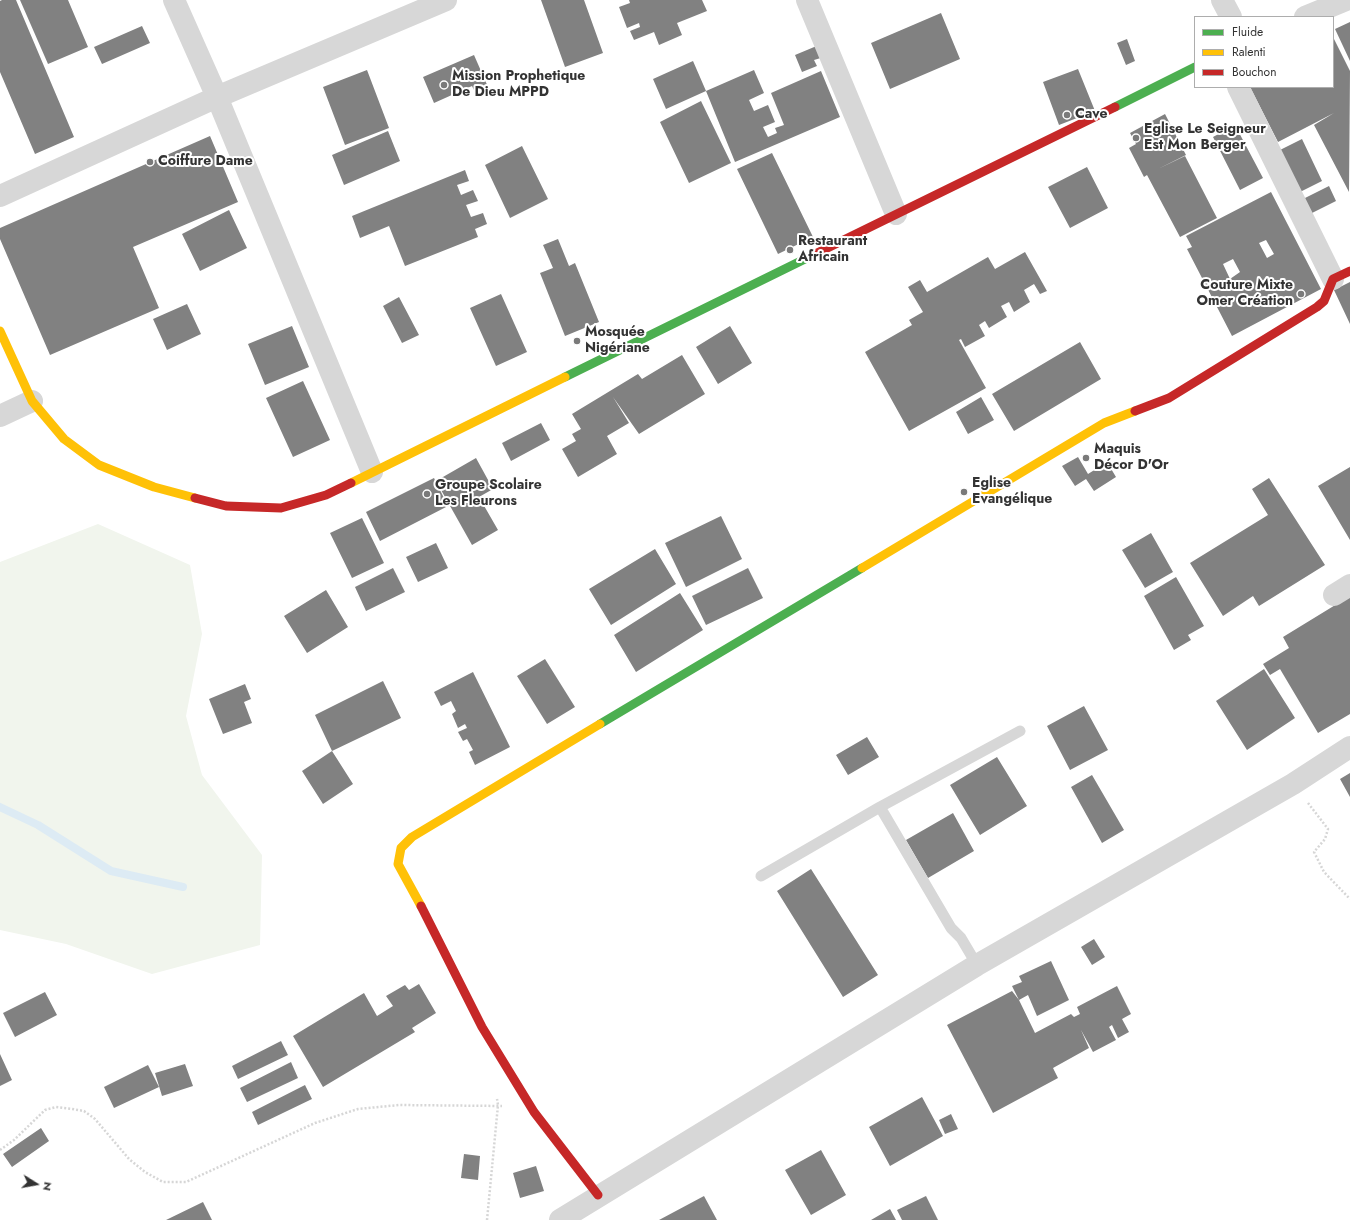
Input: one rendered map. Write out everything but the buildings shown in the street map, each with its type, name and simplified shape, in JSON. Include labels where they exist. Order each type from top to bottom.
[{"type":"street","points":[[174,0],[217,97],[372,472]]},
{"type":"street","points":[[0,196],[217,97],[446,0]]},
{"type":"street","points":[[808,0],[896,214]]},
{"type":"street","points":[[1222,0],[1230,16]]},
{"type":"street","points":[[1307,16],[1346,0]]},
{"type":"street","points":[[0,331],[32,401],[64,439],[99,465],[154,487],[226,506],[281,508],[326,494],[372,472],[1194,67]]},
{"type":"street","points":[[598,1195],[534,1112],[482,1027],[436,932],[398,864],[401,848],[412,837],[1104,423],[1169,398],[1317,307],[1324,301],[1342,275],[1239,88]]},
{"type":"street","points":[[0,416],[32,401]]},
{"type":"street","points":[[560,1220],[598,1195],[977,965],[1294,784],[1350,747]]},
{"type":"lane","points":[[761,876],[880,807],[1020,730]]},
{"type":"lane","points":[[880,807],[951,928],[961,938],[977,965]]},
{"type":"path","points":[[1294,784],[1328,828],[1325,840],[1314,852],[1324,872],[1350,899]]},
{"type":"path","points":[[487,1220],[498,1105],[497,1098]]},
{"type":"path","points":[[0,1150],[14,1140],[45,1110],[56,1107],[84,1111],[95,1119],[129,1159],[145,1172],[163,1182],[186,1182],[315,1123],[358,1109],[399,1105],[498,1105],[534,1112]]},
{"type":"shaded area","points":[[98,524],[190,565],[202,634],[186,716],[202,775],[262,855],[260,945],[152,974],[66,944],[0,930],[0,562]]},
{"type":"waterway","points":[[0,807],[38,825],[111,871],[183,887]]},
{"type":"traffic: fast","points":[[1115,107],[1194,68]]},
{"type":"traffic: fast","points":[[565,377],[807,258]]},
{"type":"traffic: fast","points":[[600,724],[862,568]]},
{"type":"traffic: slow","points":[[0,331],[32,401],[64,439],[99,465],[154,487],[195,498]]},
{"type":"traffic: slow","points":[[351,483],[565,377]]},
{"type":"traffic: slow","points":[[862,568],[1104,423],[1135,411]]},
{"type":"traffic: slow","points":[[421,906],[398,864],[401,848],[412,837],[600,724]]},
{"type":"traffic: jam","points":[[807,258],[1115,107]]},
{"type":"traffic: jam","points":[[1135,411],[1169,398],[1317,307],[1324,301],[1333,279],[1350,271]]},
{"type":"traffic: jam","points":[[195,498],[226,506],[281,508],[326,495],[351,483]]},
{"type":"traffic: jam","points":[[421,906],[482,1027],[534,1112],[598,1195]]},
{"type":"place","name":"Mission Prophetique De Dieu MPPD","points":[[444,85]]},
{"type":"place","name":"Cave","points":[[1067,115]]},
{"type":"place","name":"Eglise Le Seigneur Est Mon Berger","points":[[1136,138]]},
{"type":"place","name":"Coiffure Dame","points":[[150,162]]},
{"type":"place","name":"Restaurant Africain","points":[[790,250]]},
{"type":"place","name":"Couture Mixte Omer Création","points":[[1301,294]]},
{"type":"place","name":"Mosquée Nigériane","points":[[577,341]]},
{"type":"place","name":"Maquis Décor D'Or","points":[[1086,458]]},
{"type":"place","name":"Eglise Evangélique","points":[[964,492]]},
{"type":"place","name":"Groupe Scolaire Les Fleurons","points":[[427,494]]}]
